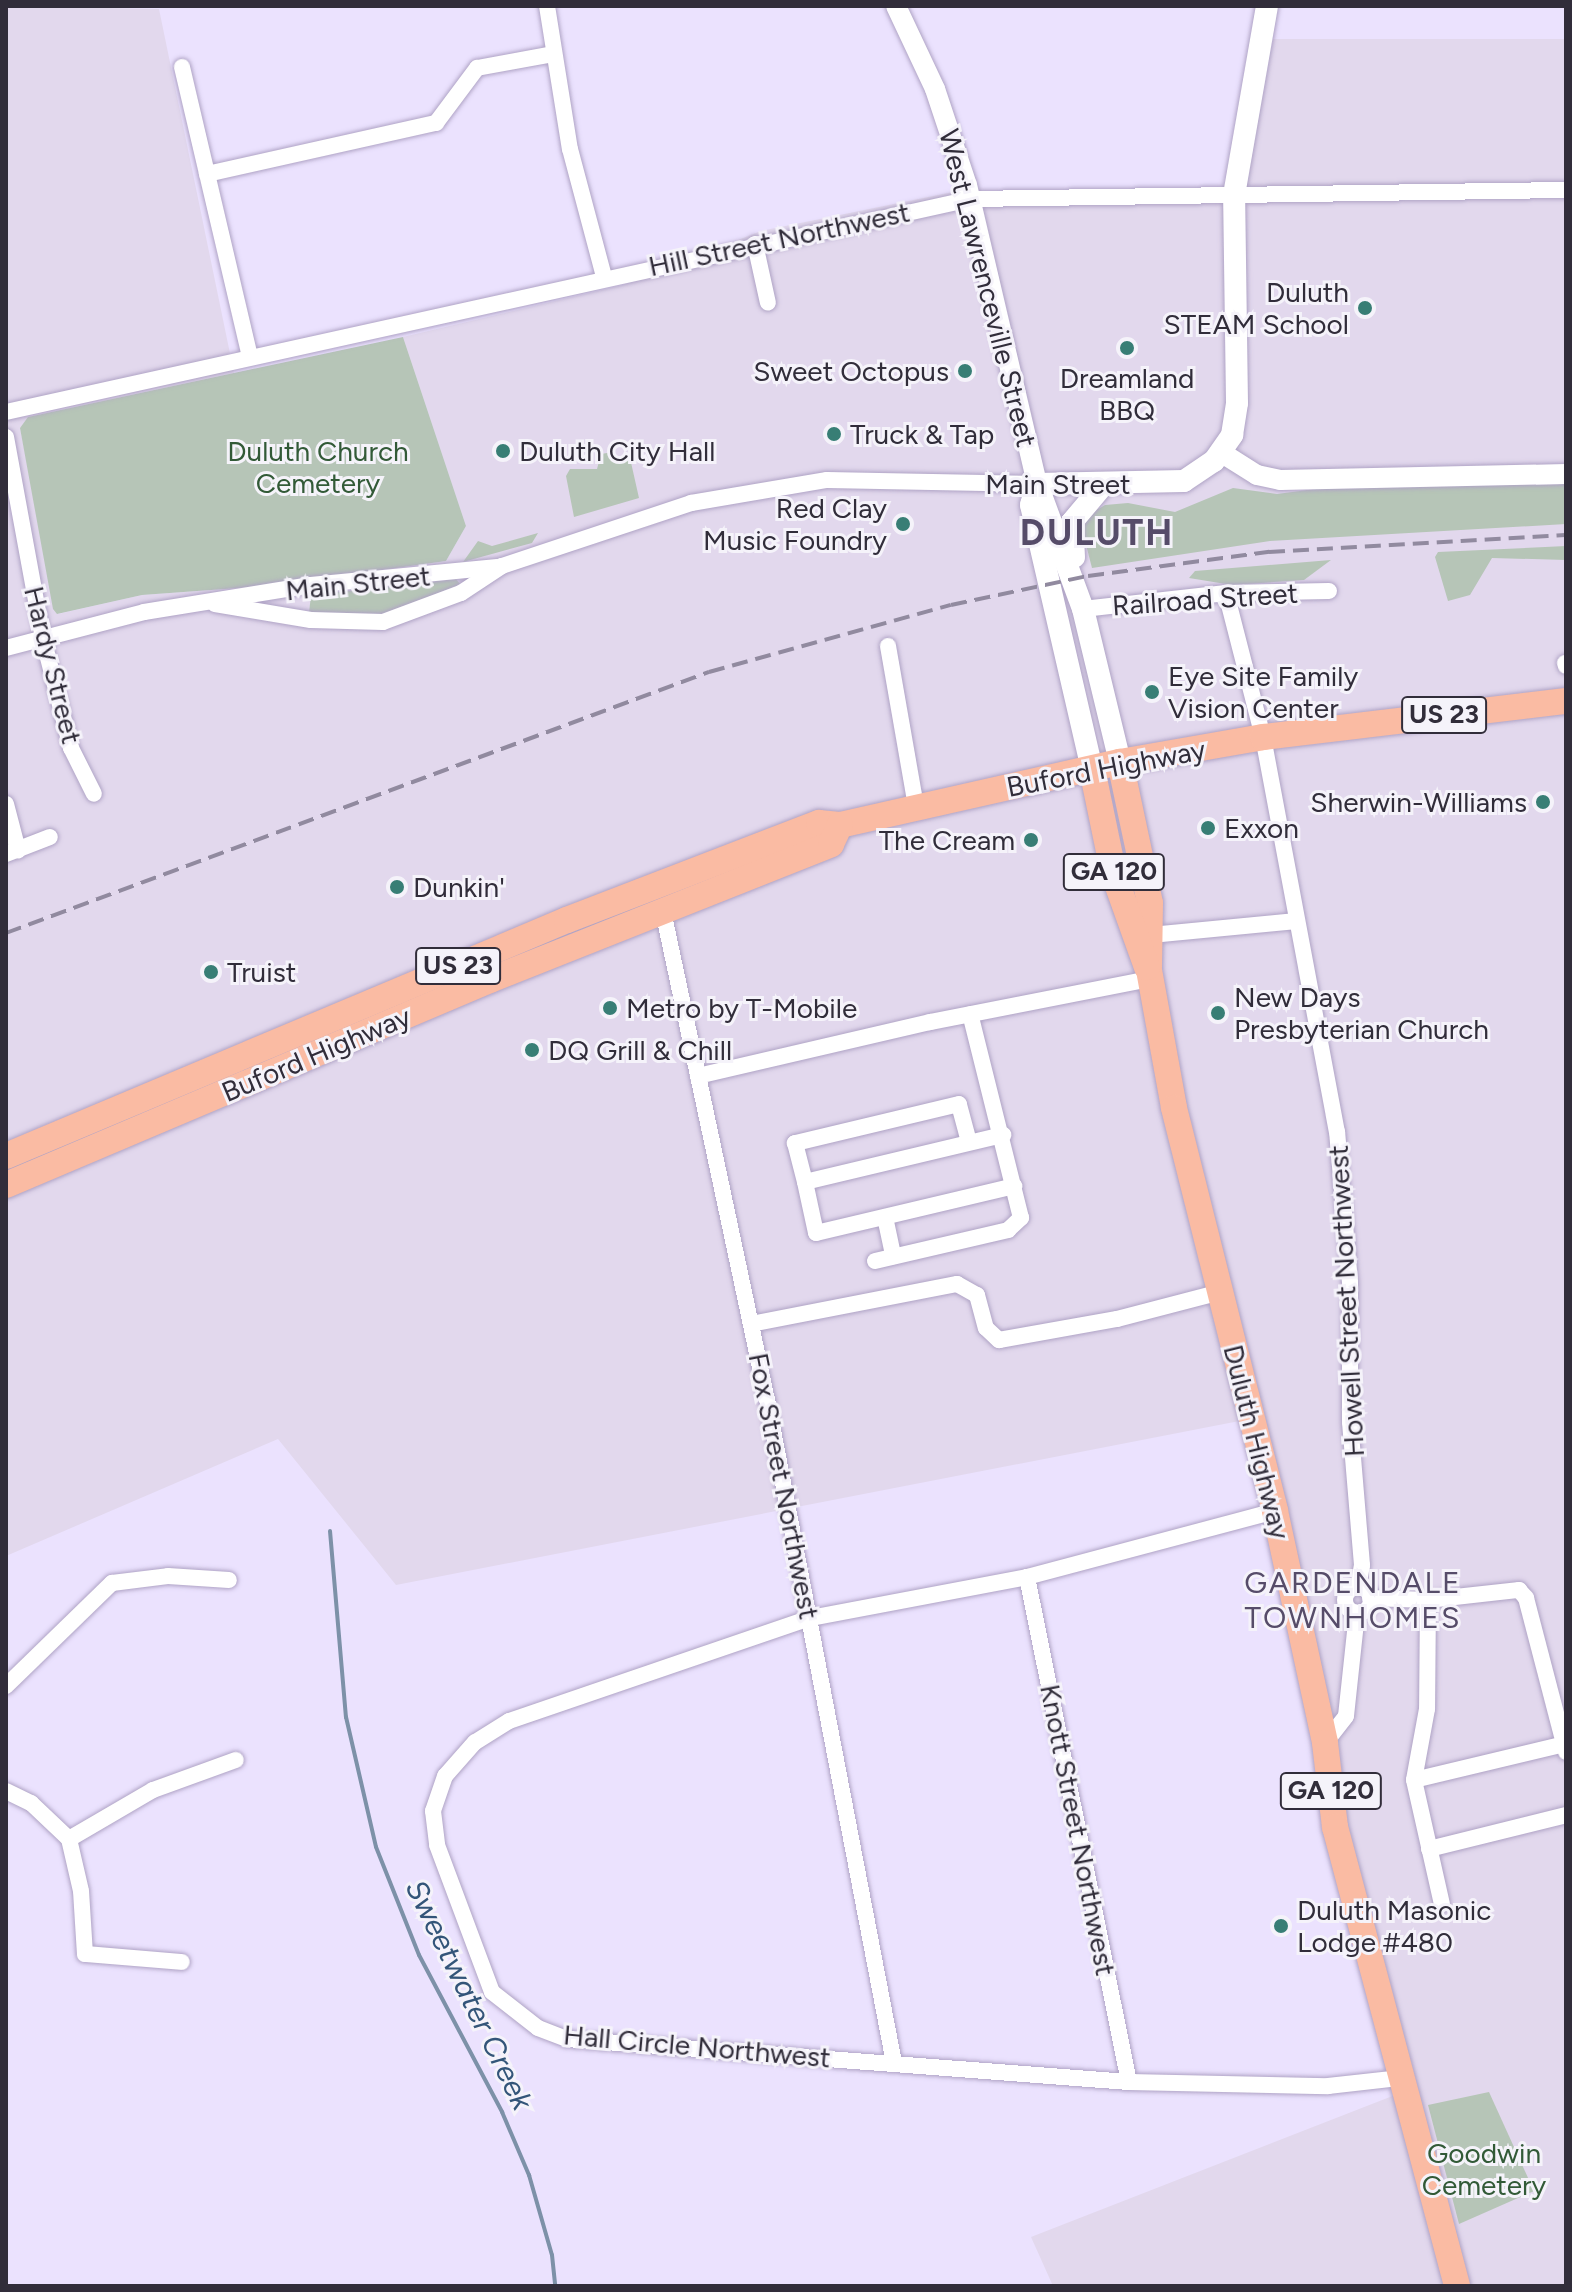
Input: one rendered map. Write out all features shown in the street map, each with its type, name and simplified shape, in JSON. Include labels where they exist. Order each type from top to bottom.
[{"type":"main road","points":[[1222,453],[1232,435],[1237,403],[1234,195],[1267,6]]},
{"type":"main road","name":"Main Street","points":[[1037,484],[1184,481],[1222,453]]},
{"type":"main road","name":"West Lawrenceville Street","points":[[1037,484],[1083,609],[1120,762]]},
{"type":"main road","name":"West Lawrenceville Street","points":[[1037,484],[1031,505],[1092,769]]},
{"type":"main road","points":[[1073,578],[1072,522],[1104,484]]},
{"type":"main road","name":"Buford Highway","points":[[6,1156],[662,882],[819,823],[840,825],[1120,762],[1263,737],[1566,701]]},
{"type":"main road","name":"Duluth Highway","points":[[1120,762],[1142,858],[1151,935],[1149,974]]},
{"type":"main road","name":"Duluth Highway","points":[[1092,769],[1114,875],[1149,974],[1177,1121],[1275,1511],[1325,1743],[1335,1827],[1399,2078],[1457,2286]]},
{"type":"main road","name":"Buford Highway","points":[[6,1185],[562,951],[831,844],[840,825]]},
{"type":"main road","points":[[663,911],[686,885],[752,863],[770,842]]},
{"type":"main road","points":[[562,951],[583,930],[656,897],[663,890],[662,882]]},
{"type":"main road","points":[[335,1046],[340,1029],[394,1005],[407,988]]},
{"type":"main road","points":[[164,1118],[201,1087],[203,1074]]},
{"type":"street","points":[[547,6],[570,149],[604,277]]},
{"type":"street","name":"West Lawrenceville Street","points":[[896,6],[935,89],[971,199],[1037,484]]},
{"type":"street","points":[[207,174],[436,123],[477,68],[553,54]]},
{"type":"street","points":[[182,67],[250,356]]},
{"type":"street","name":"Hill Street Northwest","points":[[6,412],[604,277],[971,199],[1566,190]]},
{"type":"street","points":[[755,244],[768,303]]},
{"type":"street","name":"Hardy Street","points":[[6,437],[43,638],[71,748],[94,794]]},
{"type":"street","points":[[1222,453],[1257,475],[1280,480],[1566,474]]},
{"type":"street","name":"Main Street","points":[[215,604],[301,619],[383,622],[461,593],[502,566],[640,516],[809,482],[1037,484]]},
{"type":"street","name":"Main Street","points":[[6,648],[144,612],[215,604],[294,588],[502,566]]},
{"type":"street","points":[[294,588],[301,619]]},
{"type":"street","name":"Railroad Street","points":[[1083,609],[1226,593],[1329,591]]},
{"type":"street","name":"Howell Street Northwest","points":[[1226,593],[1263,737],[1344,1184],[1351,1440],[1364,1593],[1345,1597],[1348,1608],[1357,1613]]},
{"type":"street","points":[[888,646],[916,806]]},
{"type":"street","points":[[6,804],[12,852],[50,837]]},
{"type":"street","name":"Fox Street Northwest","points":[[663,911],[810,1618],[894,2063]]},
{"type":"street","points":[[1151,935],[1296,921]]},
{"type":"street","points":[[698,1076],[1149,974]]},
{"type":"street","points":[[875,1261],[1016,1226],[1021,1218],[1003,1135],[970,1014]]},
{"type":"street","points":[[969,1142],[959,1104],[795,1143],[816,1233],[1015,1186]]},
{"type":"street","points":[[805,1182],[1003,1135]]},
{"type":"street","points":[[885,1217],[893,1256]]},
{"type":"street","points":[[751,1324],[957,1284],[977,1295],[986,1328],[999,1340],[1117,1319],[1221,1292]]},
{"type":"street","name":"Hall Circle Northwest","points":[[1275,1511],[1027,1577],[810,1618],[498,1728],[475,1742],[445,1776],[433,1811],[437,1845],[492,1992],[538,2028],[567,2039],[1129,2082],[1328,2086],[1399,2078]]},
{"type":"street","points":[[6,1686],[112,1583],[168,1576],[229,1580]]},
{"type":"street","name":"Knott Street Northwest","points":[[1027,1577],[1129,2082]]},
{"type":"street","points":[[1325,1743],[1346,1716],[1357,1613],[1367,1609],[1364,1593],[1428,1600],[1504,1589],[1519,1590],[1526,1598],[1565,1748],[1414,1780]]},
{"type":"street","points":[[1428,1600],[1427,1709],[1414,1780],[1442,1904]]},
{"type":"street","points":[[69,1839],[153,1790],[236,1760]]},
{"type":"street","points":[[6,1791],[31,1803],[69,1839],[81,1891],[85,1954],[182,1962]]},
{"type":"street","points":[[1429,1849],[1566,1815]]},
{"type":"shaded area","points":[[6,6],[159,9],[234,373],[29,417],[20,428],[58,614],[142,595],[268,586],[446,561],[466,526],[403,337],[623,285],[761,231],[953,192],[1245,190],[1273,39],[1566,39],[1566,2286],[1053,2286],[1031,2237],[1413,2088],[1320,1740],[1265,1416],[396,1585],[278,1439],[6,1556]]},
{"type":"green space","name":"Duluth Church Cemetery","points":[[403,337],[466,526],[446,561],[268,586],[142,595],[57,614],[53,609],[20,428],[28,417]]},
{"type":"green space","points":[[613,452],[621,461],[630,458],[639,498],[574,517],[566,476],[570,469],[597,469],[601,454]]},
{"type":"green space","points":[[1566,484],[1566,524],[1270,541],[1092,568],[1082,529],[1090,514],[1105,505],[1128,503],[1175,512],[1233,488],[1277,494],[1330,487]]},
{"type":"green space","points":[[538,533],[532,543],[463,562],[478,541],[492,546]]},
{"type":"green space","points":[[1566,546],[1566,560],[1492,558],[1470,595],[1448,601],[1435,557],[1438,552]]},
{"type":"green space","points":[[1331,560],[1304,580],[1232,585],[1189,578],[1195,571]]},
{"type":"green space","points":[[456,579],[460,584],[386,616],[309,613],[311,595]]},
{"type":"green space","name":"Goodwin Cemetery","points":[[1489,2092],[1534,2191],[1459,2224],[1428,2105]]},
{"type":"waterway","name":"Sweetwater Creek","points":[[330,1531],[346,1717],[376,1847],[419,1955],[502,2112],[529,2175],[552,2255],[555,2286]]},
{"type":"railway","points":[[6,933],[709,672],[951,605],[1088,576],[1269,552],[1566,535]]},
{"type":"place","name":"Duluth STEAM School","points":[[1365,308]]},
{"type":"place","name":"Dreamland BBQ","points":[[1127,348]]},
{"type":"place","name":"Sweet Octopus","points":[[965,371]]},
{"type":"place","name":"Truck & Tap","points":[[834,434]]},
{"type":"place","name":"Duluth City Hall","points":[[503,451]]},
{"type":"place","name":"Red Clay Music Foundry","points":[[903,524]]},
{"type":"place","name":"Eye Site Family Vision Center","points":[[1152,692]]},
{"type":"place","name":"Sherwin-Williams","points":[[1543,802]]},
{"type":"place","name":"Exxon","points":[[1208,828]]},
{"type":"place","name":"The Cream","points":[[1031,840]]},
{"type":"place","name":"Dunkin'","points":[[397,887]]},
{"type":"place","name":"Truist","points":[[211,972]]},
{"type":"place","name":"Metro by T-Mobile","points":[[610,1008]]},
{"type":"place","name":"New Days Presbyterian Church","points":[[1218,1013]]},
{"type":"place","name":"DQ Grill & Chill","points":[[532,1050]]},
{"type":"place","name":"Duluth Masonic Lodge #480","points":[[1281,1926]]},
{"type":"district","name":"DULUTH","points":[[1097,533]]},
{"type":"district","name":"GARDENDALE TOWNHOMES","points":[[1353,1600]]}]
